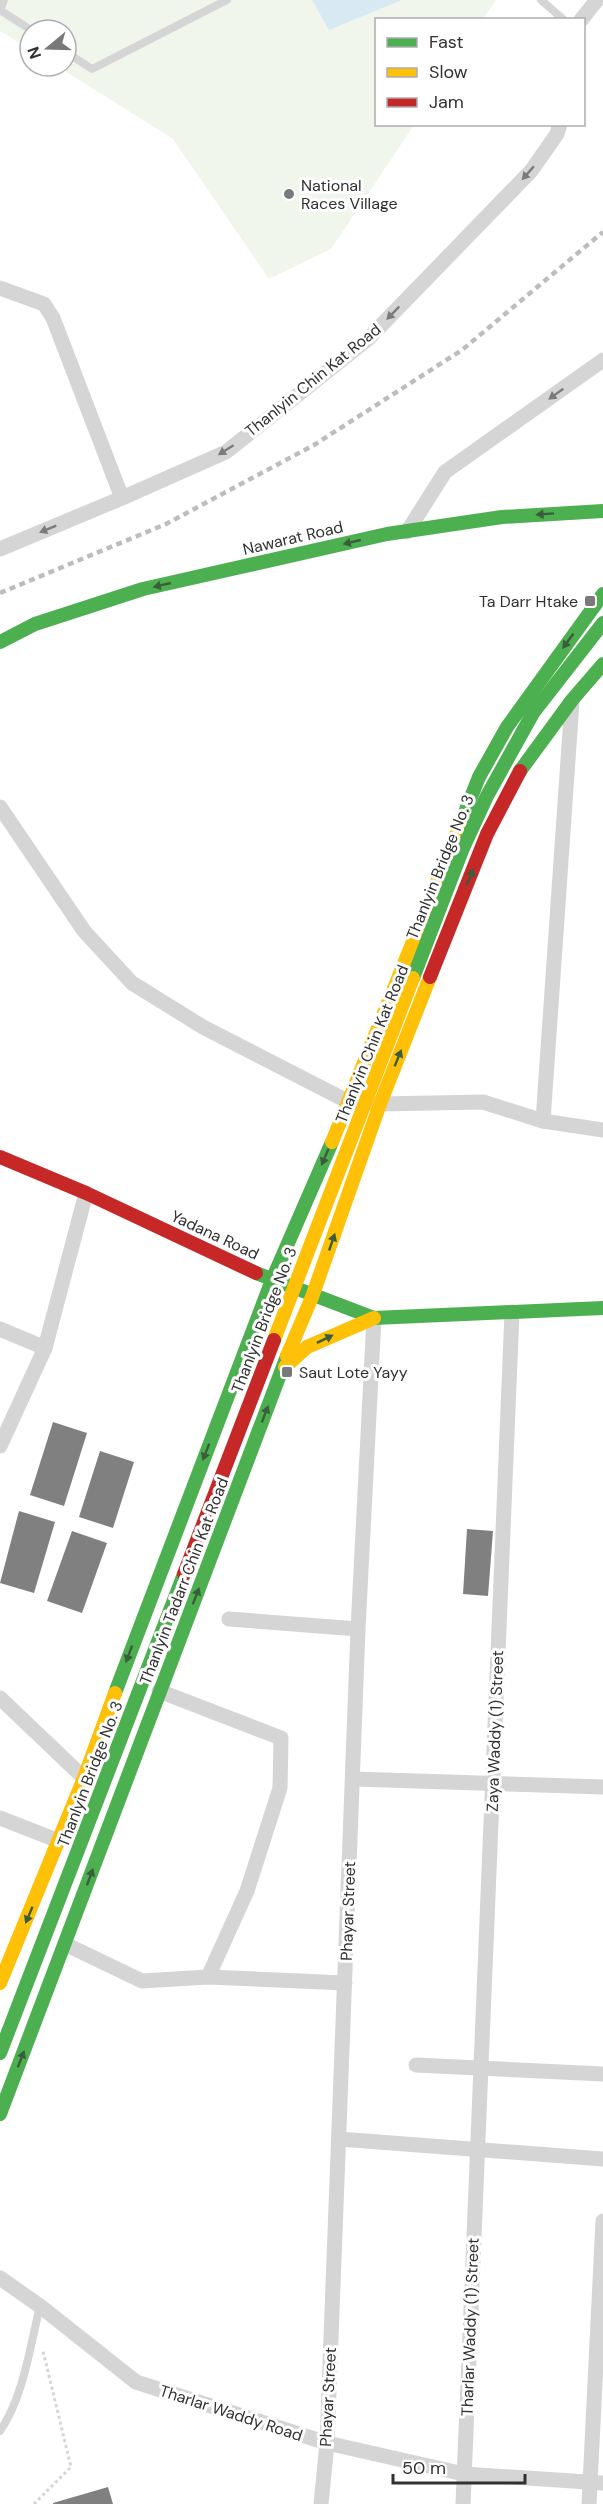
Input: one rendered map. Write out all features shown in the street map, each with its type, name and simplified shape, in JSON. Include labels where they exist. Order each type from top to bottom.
[{"type":"main road","name":"Nawarat Road","points":[[0,642],[35,624],[143,589],[387,534],[502,517],[603,511]]},
{"type":"main road","name":"Thanlyin Chin Kat Road","points":[[272,1280],[349,1102],[479,777],[507,727],[603,594]]},
{"type":"main road","name":"Thanlyin Bridge No. 3","points":[[0,2053],[463,848],[487,796],[533,714],[603,623]]},
{"type":"main road","name":"Thanlyin Chin Kat Road","points":[[312,1297],[380,1104],[487,834],[519,772],[572,700],[603,664]]},
{"type":"main road","name":"Yadana Road","points":[[0,1157],[86,1193],[272,1280],[312,1297],[374,1318],[603,1308]]},
{"type":"main road","name":"Thanlyin Tadarr Chin Kat Road","points":[[0,1983],[84,1778],[272,1280]]},
{"type":"main road","name":"Thanlyin Tadarr Chin Kat Road","points":[[0,2114],[281,1370],[312,1297]]},
{"type":"main road","points":[[281,1370],[307,1347],[374,1318]]},
{"type":"main road","points":[[142,1620],[181,1635]]},
{"type":"street","points":[[583,18],[597,0]]},
{"type":"street","name":"Thanlyin Chin Kat Road","points":[[0,547],[122,498],[226,452],[368,339],[531,171],[559,126]]},
{"type":"street","points":[[0,288],[44,304],[53,318],[122,498]]},
{"type":"street","points":[[407,532],[446,472],[603,360]]},
{"type":"street","points":[[543,1121],[572,700]]},
{"type":"street","points":[[0,807],[84,931],[132,983],[202,1028],[349,1102],[380,1104],[483,1102],[543,1121],[603,1130]]},
{"type":"street","points":[[0,1446],[45,1348],[86,1193]]},
{"type":"street","name":"Zaya Waddy (1) Street","points":[[477,2149],[512,1312]]},
{"type":"street","name":"Phayar Street","points":[[321,2504],[327,2443],[358,1629],[374,1318]]},
{"type":"street","points":[[0,1329],[45,1348]]},
{"type":"street","points":[[229,1619],[358,1629]]},
{"type":"street","points":[[159,1691],[281,1738],[280,1788],[247,1891],[208,1977]]},
{"type":"street","points":[[0,1698],[84,1778]]},
{"type":"street","points":[[354,1779],[603,1787]]},
{"type":"street","points":[[0,1818],[59,1841]]},
{"type":"street","points":[[65,1944],[142,1980],[208,1977],[345,1983]]},
{"type":"street","points":[[416,2065],[603,2074]]},
{"type":"street","points":[[339,2139],[603,2159]]},
{"type":"street","name":"Tharlar Waddy (1) Street","points":[[463,2504],[477,2149]]},
{"type":"street","points":[[589,2504],[596,2482],[603,2220]]},
{"type":"street","name":"Tharlar Waddy Road","points":[[0,2278],[40,2306],[136,2382],[327,2443],[464,2474],[596,2482]]},
{"type":"lane","points":[[3,0],[0,10],[18,22]]},
{"type":"lane","points":[[78,60],[92,69],[227,0]]},
{"type":"lane","points":[[541,0],[562,18]]},
{"type":"lane","points":[[0,2019],[31,2031]]},
{"type":"lane","points":[[0,2431],[7,2421],[17,2396],[40,2306]]},
{"type":"path","points":[[34,2504],[71,2467],[43,2347]]},
{"type":"shaded area","name":"National Races Village","points":[[0,0],[496,0],[484,18],[375,18],[375,126],[413,126],[331,249],[269,279],[173,139],[76,78],[78,78],[78,18],[18,18],[18,42],[0,31]]},
{"type":"shaded area","points":[[312,0],[402,0],[329,30]]},
{"type":"building","points":[[53,1422],[87,1433],[64,1506],[30,1495]]},
{"type":"building","points":[[100,1451],[134,1462],[113,1528],[79,1517]]},
{"type":"building","points":[[19,1511],[55,1522],[34,1593],[0,1583]]},
{"type":"building","points":[[467,1529],[493,1531],[488,1596],[463,1594]]},
{"type":"building","points":[[72,1531],[107,1543],[82,1613],[47,1601]]},
{"type":"building","points":[[108,2487],[113,2504],[53,2504],[53,2503]]},
{"type":"railway","points":[[0,593],[166,524],[314,445],[462,350],[603,232]]},
{"type":"traffic: fast","points":[[0,642],[35,624],[143,589],[387,534],[502,517],[603,511]]},
{"type":"traffic: fast","points":[[460,825],[479,777],[507,727],[603,594]]},
{"type":"traffic: fast","points":[[413,978],[463,848],[487,796],[533,713],[603,623]]},
{"type":"traffic: fast","points":[[520,771],[572,700],[603,664]]},
{"type":"traffic: fast","points":[[115,1693],[272,1280],[332,1142]]},
{"type":"traffic: fast","points":[[256,1273],[374,1318],[603,1308]]},
{"type":"traffic: fast","points":[[0,2114],[287,1356]]},
{"type":"traffic: fast","points":[[0,2053],[184,1574]]},
{"type":"traffic: slow","points":[[332,1142],[460,825]]},
{"type":"traffic: slow","points":[[287,1356],[312,1297],[380,1104],[430,977]]},
{"type":"traffic: slow","points":[[274,1340],[413,978]]},
{"type":"traffic: slow","points":[[285,1367],[307,1347],[374,1318]]},
{"type":"traffic: slow","points":[[0,1983],[84,1778],[115,1693]]},
{"type":"traffic: jam","points":[[430,977],[487,834],[520,771]]},
{"type":"traffic: jam","points":[[0,1157],[86,1193],[256,1273]]},
{"type":"traffic: jam","points":[[184,1574],[274,1340]]},
{"type":"place","name":"National Races Village","points":[[289,194]]},
{"type":"place","name":"Ta Darr Htake","points":[[590,601]]},
{"type":"place","name":"Saut Lote Yayy","points":[[287,1372]]}]
